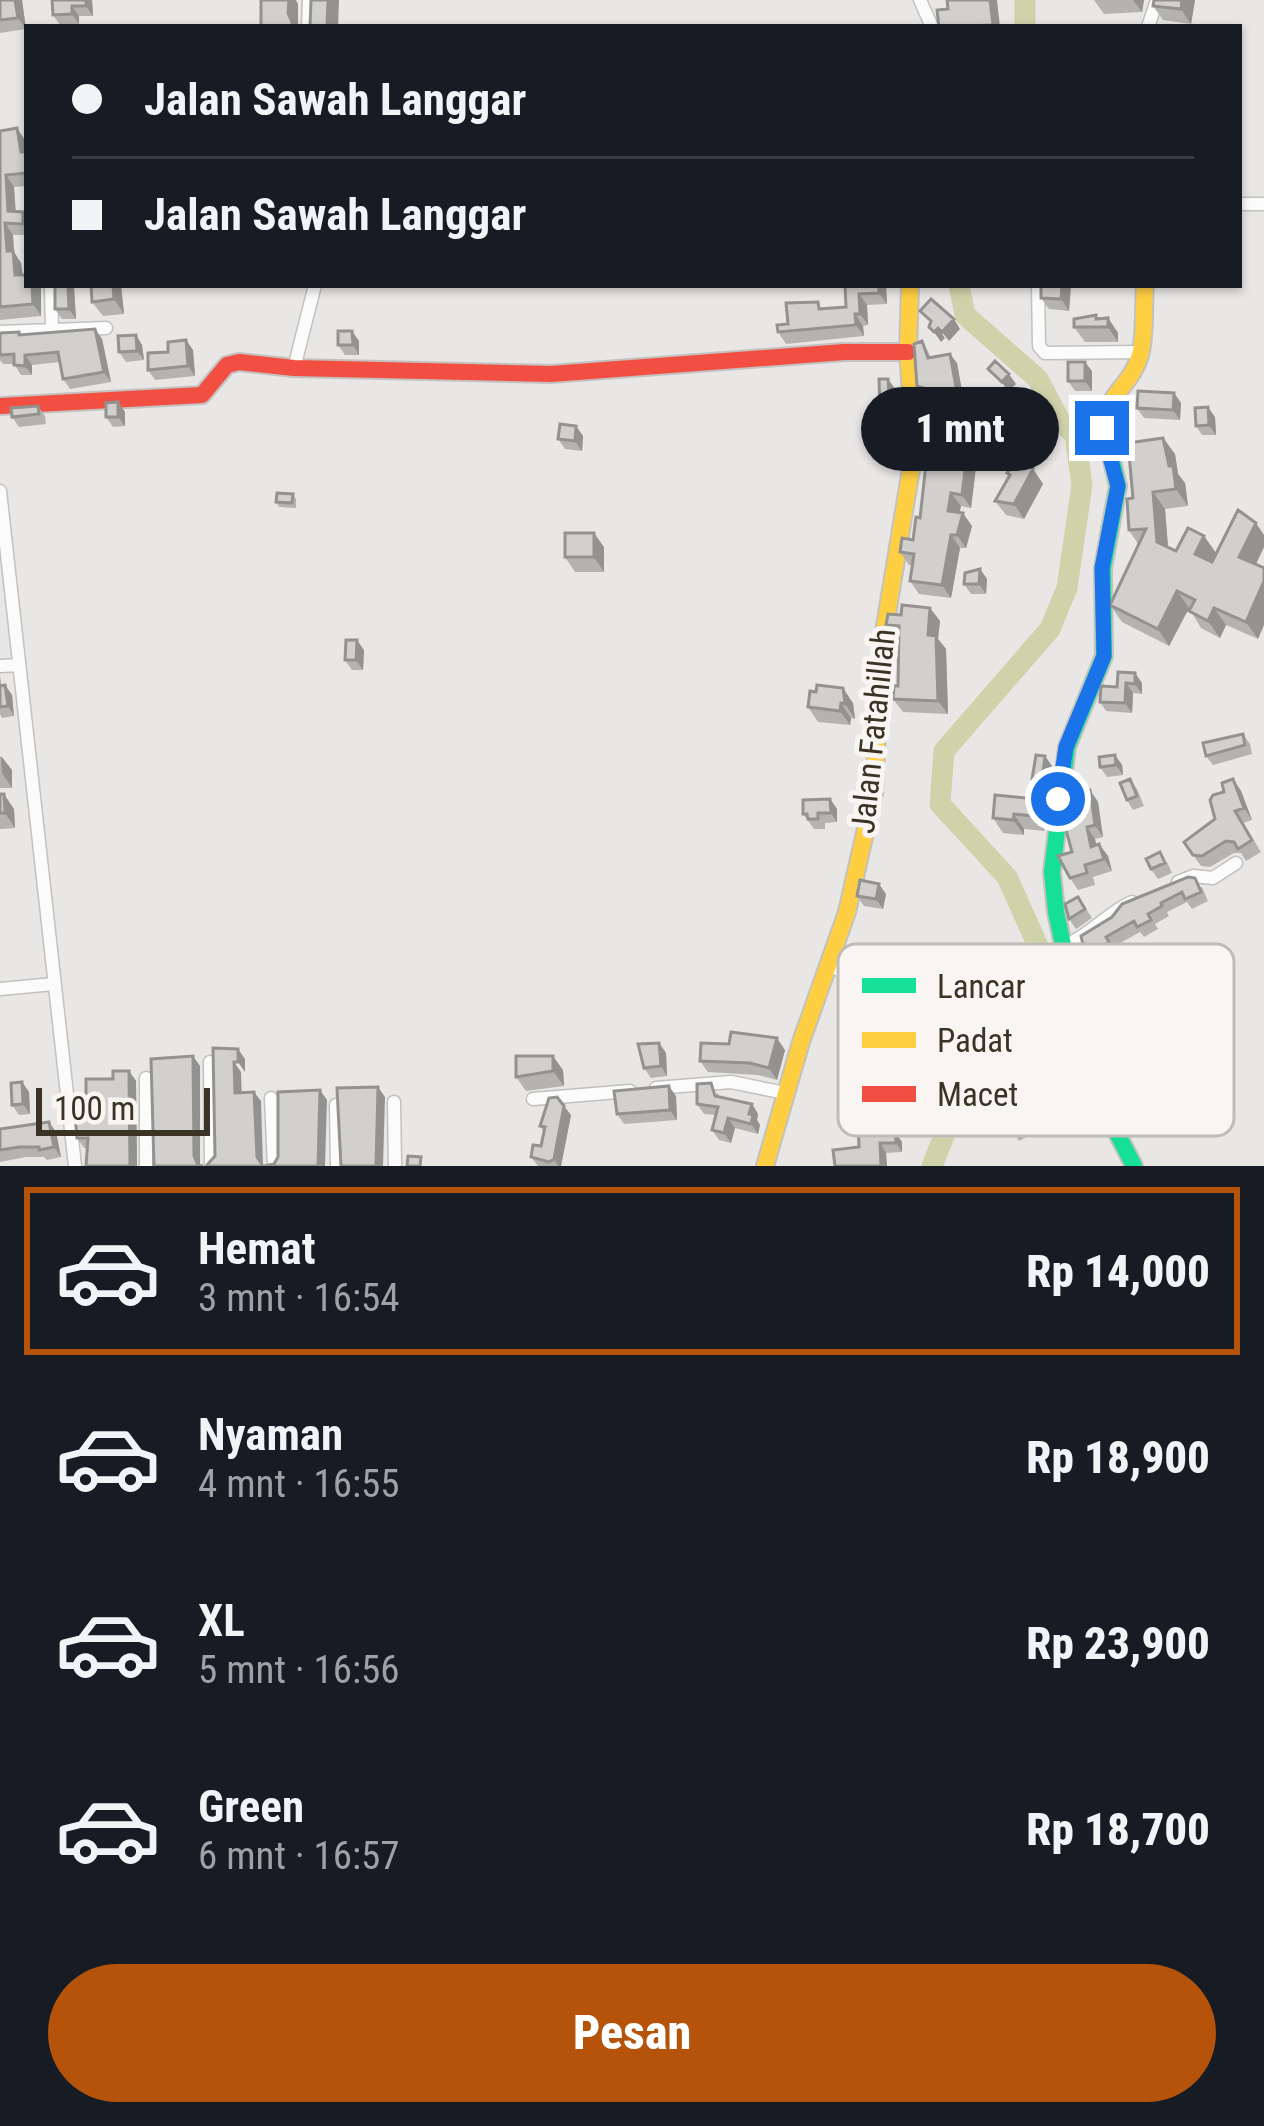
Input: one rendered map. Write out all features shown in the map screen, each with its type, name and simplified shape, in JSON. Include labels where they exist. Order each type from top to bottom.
[{"type":"street","points":[[50,288],[52,331]]},
{"type":"street","points":[[294,368],[314,288]]},
{"type":"street","name":"Jalan Fatahillah","points":[[771,1164],[785,1093],[847,912],[874,793],[881,650],[915,445],[908,352],[910,288]]},
{"type":"street","points":[[1038,288],[1039,346],[1045,353],[1141,352]]},
{"type":"street","points":[[1066,944],[1053,885],[1058,799],[1066,747],[1104,656],[1102,568],[1118,486],[1102,420],[1141,352],[1145,288]]},
{"type":"street","points":[[0,332],[106,328]]},
{"type":"street","points":[[0,406],[202,395],[230,363],[564,374],[824,353],[908,352]]},
{"type":"street","points":[[0,491],[75,1166]]},
{"type":"street","points":[[0,667],[19,665]]},
{"type":"street","points":[[1158,890],[1193,876],[1214,878],[1236,862]]},
{"type":"street","points":[[1068,944],[1086,937],[1116,909],[1141,898]]},
{"type":"street","points":[[830,966],[838,970]]},
{"type":"street","points":[[0,989],[54,984]]},
{"type":"street","points":[[211,1062],[211,1166]]},
{"type":"street","points":[[146,1078],[146,1166]]},
{"type":"street","points":[[533,1099],[716,1082],[785,1093]]},
{"type":"street","points":[[272,1098],[274,1166]]},
{"type":"street","points":[[394,1102],[395,1166]]},
{"type":"street","points":[[336,1105],[338,1166]]},
{"type":"street","points":[[46,1123],[70,1120]]},
{"type":"street","points":[[1118,1136],[1133,1166]]},
{"type":"building","points":[[0,0],[15,0],[18,18],[0,20]]},
{"type":"building","points":[[52,0],[86,0],[86,6],[72,6],[72,14],[53,15]]},
{"type":"building","points":[[261,0],[289,0],[292,24],[261,24]]},
{"type":"building","points":[[311,0],[328,0],[327,24],[310,24]]},
{"type":"building","points":[[947,0],[990,0],[993,24],[939,24],[937,10],[948,9]]},
{"type":"building","points":[[1154,0],[1182,0],[1181,9],[1153,6]]},
{"type":"building","points":[[17,128],[24,152],[24,173],[6,175],[8,211],[23,212],[23,224],[5,223],[15,275],[24,275],[24,288],[32,288],[33,304],[0,307],[0,131]]},
{"type":"building","points":[[55,288],[68,288],[69,309],[55,309]]},
{"type":"building","points":[[91,288],[113,288],[114,299],[92,302]]},
{"type":"building","points":[[845,288],[879,288],[879,293],[859,294],[856,325],[778,332],[777,325],[788,324],[786,303],[818,302],[819,309],[846,307]]},
{"type":"building","points":[[1041,288],[1062,288],[1061,299],[1041,298]]},
{"type":"building","points":[[931,299],[954,319],[942,332],[938,328],[934,332],[931,321],[920,311]]},
{"type":"building","points":[[1096,315],[1096,319],[1108,318],[1108,327],[1074,327],[1074,319]]},
{"type":"building","points":[[95,329],[104,372],[63,379],[58,352],[25,355],[25,366],[14,365],[14,354],[0,355],[0,333]]},
{"type":"building","points":[[338,331],[352,331],[353,345],[338,345]]},
{"type":"building","points":[[136,335],[137,351],[119,352],[118,336]]},
{"type":"building","points":[[186,340],[188,366],[148,370],[148,353],[168,352],[168,342]]},
{"type":"building","points":[[922,341],[928,358],[950,354],[959,404],[968,391],[990,399],[975,421],[952,406],[932,410],[930,401],[925,402],[923,388],[917,386],[914,344]]},
{"type":"building","points":[[995,361],[1009,374],[1002,382],[988,369]]},
{"type":"building","points":[[1068,362],[1085,362],[1085,381],[1068,381]]},
{"type":"building","points":[[879,379],[888,379],[891,422],[874,423],[873,409],[880,409]]},
{"type":"building","points":[[1138,391],[1174,393],[1173,410],[1137,408]]},
{"type":"building","points":[[118,402],[118,417],[106,417],[106,403]]},
{"type":"building","points":[[38,406],[39,414],[12,417],[11,408]]},
{"type":"building","points":[[1208,407],[1209,425],[1196,426],[1195,408]]},
{"type":"building","points":[[560,424],[576,426],[575,441],[558,439]]},
{"type":"building","points":[[1163,438],[1176,489],[1153,492],[1157,542],[1176,551],[1188,528],[1204,536],[1195,554],[1212,562],[1238,510],[1256,523],[1239,557],[1264,568],[1264,581],[1246,622],[1214,608],[1208,621],[1189,611],[1195,600],[1177,591],[1158,629],[1110,605],[1146,529],[1129,530],[1127,499],[1133,498],[1128,443]]},
{"type":"building","points":[[928,446],[967,454],[962,495],[951,493],[948,511],[963,513],[957,535],[951,535],[942,585],[910,581],[914,554],[900,552],[902,538],[913,540],[916,517],[920,518]]},
{"type":"building","points":[[1017,461],[1033,469],[1014,504],[995,501],[1007,473]]},
{"type":"building","points":[[277,493],[293,494],[292,503],[276,502]]},
{"type":"building","points":[[565,533],[594,533],[594,557],[565,557]]},
{"type":"building","points":[[980,569],[979,584],[964,584],[965,573]]},
{"type":"building","points":[[902,605],[930,608],[928,635],[936,636],[938,701],[893,699],[894,686],[898,686],[899,626],[886,625],[888,614],[901,615]]},
{"type":"building","points":[[346,640],[357,640],[356,660],[345,660]]},
{"type":"building","points":[[1118,672],[1135,673],[1135,684],[1126,683],[1125,703],[1100,702],[1101,686],[1117,687]]},
{"type":"building","points":[[5,685],[8,706],[0,707],[0,686]]},
{"type":"building","points":[[817,685],[843,688],[845,704],[841,703],[840,711],[808,707],[810,691],[816,692]]},
{"type":"building","points":[[1243,734],[1245,745],[1206,756],[1203,743]]},
{"type":"building","points":[[1036,755],[1045,756],[1042,781],[1032,779]]},
{"type":"building","points":[[1115,755],[1116,765],[1100,767],[1099,757]]},
{"type":"building","points":[[1130,779],[1137,796],[1127,800],[1120,783]]},
{"type":"building","points":[[1233,779],[1244,808],[1235,811],[1252,840],[1238,849],[1234,842],[1226,841],[1202,856],[1193,855],[1184,842],[1215,819],[1210,800],[1224,792],[1222,783]]},
{"type":"building","points":[[1090,790],[1095,825],[1087,827],[1091,847],[1099,844],[1104,859],[1085,865],[1087,873],[1070,878],[1058,856],[1072,852],[1062,815],[1064,796]]},
{"type":"building","points":[[995,795],[1036,799],[1034,816],[993,818]]},
{"type":"building","points":[[830,799],[831,813],[818,813],[818,819],[803,814],[803,800]]},
{"type":"building","points":[[1160,852],[1165,863],[1151,869],[1146,859]]},
{"type":"building","points":[[1188,877],[1195,878],[1201,892],[1185,899],[1182,892],[1161,903],[1148,914],[1151,920],[1137,927],[1134,921],[1106,937],[1109,942],[1105,944],[1083,944],[1081,936],[1112,917],[1122,904]]},
{"type":"building","points":[[860,880],[879,884],[876,899],[857,896]]},
{"type":"building","points":[[1078,897],[1085,909],[1069,919],[1065,904]]},
{"type":"building","points":[[731,1032],[777,1038],[769,1068],[700,1061],[701,1043],[729,1044]]},
{"type":"building","points":[[659,1043],[661,1066],[644,1068],[638,1044]]},
{"type":"building","points":[[213,1048],[238,1049],[235,1093],[254,1092],[257,1157],[263,1166],[206,1166],[215,1156]]},
{"type":"building","points":[[193,1056],[194,1156],[203,1166],[154,1166],[151,1059]]},
{"type":"building","points":[[516,1056],[553,1056],[553,1071],[516,1077]]},
{"type":"building","points":[[113,1071],[129,1071],[130,1166],[86,1166],[88,1138],[77,1138],[74,1104],[86,1104],[86,1079],[113,1079]]},
{"type":"building","points":[[22,1082],[23,1104],[12,1105],[11,1083]]},
{"type":"building","points":[[711,1083],[715,1096],[752,1104],[751,1124],[728,1118],[724,1133],[712,1130],[718,1107],[697,1104],[697,1084]]},
{"type":"building","points":[[669,1086],[670,1110],[617,1114],[614,1091]]},
{"type":"building","points":[[378,1087],[376,1166],[341,1166],[337,1088]]},
{"type":"building","points":[[320,1090],[318,1166],[264,1166],[274,1164],[278,1157],[278,1092]]},
{"type":"building","points":[[557,1097],[564,1106],[554,1159],[549,1162],[531,1157],[533,1145],[541,1146],[545,1127],[540,1126],[549,1098]]},
{"type":"building","points":[[49,1122],[54,1147],[0,1150],[0,1129]]},
{"type":"building","points":[[859,1136],[895,1136],[896,1143],[880,1143],[881,1166],[835,1166],[833,1150],[859,1147]]},
{"type":"building","points":[[408,1156],[421,1157],[420,1166],[407,1166]]},
{"type":"waterway","points":[[1025,0],[1025,24]]},
{"type":"waterway","points":[[960,288],[965,315],[1038,379],[1059,419],[1075,435],[1082,485],[1067,588],[1050,629],[944,751],[940,804],[1007,877],[1037,944]]},
{"type":"waterway","points":[[932,1166],[944,1136]]},
{"type":"traffic: fast","points":[[1063,944],[1052,872],[1067,747],[1104,656],[1103,568],[1118,486],[1108,444]]},
{"type":"traffic: fast","points":[[1118,1136],[1134,1166]]},
{"type":"traffic: slow","points":[[765,1166],[801,1042],[847,912],[874,793],[881,650],[915,445],[908,352],[910,288]]},
{"type":"traffic: slow","points":[[1108,444],[1106,414],[1140,355],[1145,288]]},
{"type":"traffic: jam","points":[[0,406],[202,395],[227,365],[239,362],[294,368],[551,374],[844,352],[908,352]]},
{"type":"route","points":[[1058,799],[1066,747],[1104,656],[1102,568],[1118,486],[1102,428]]}]
